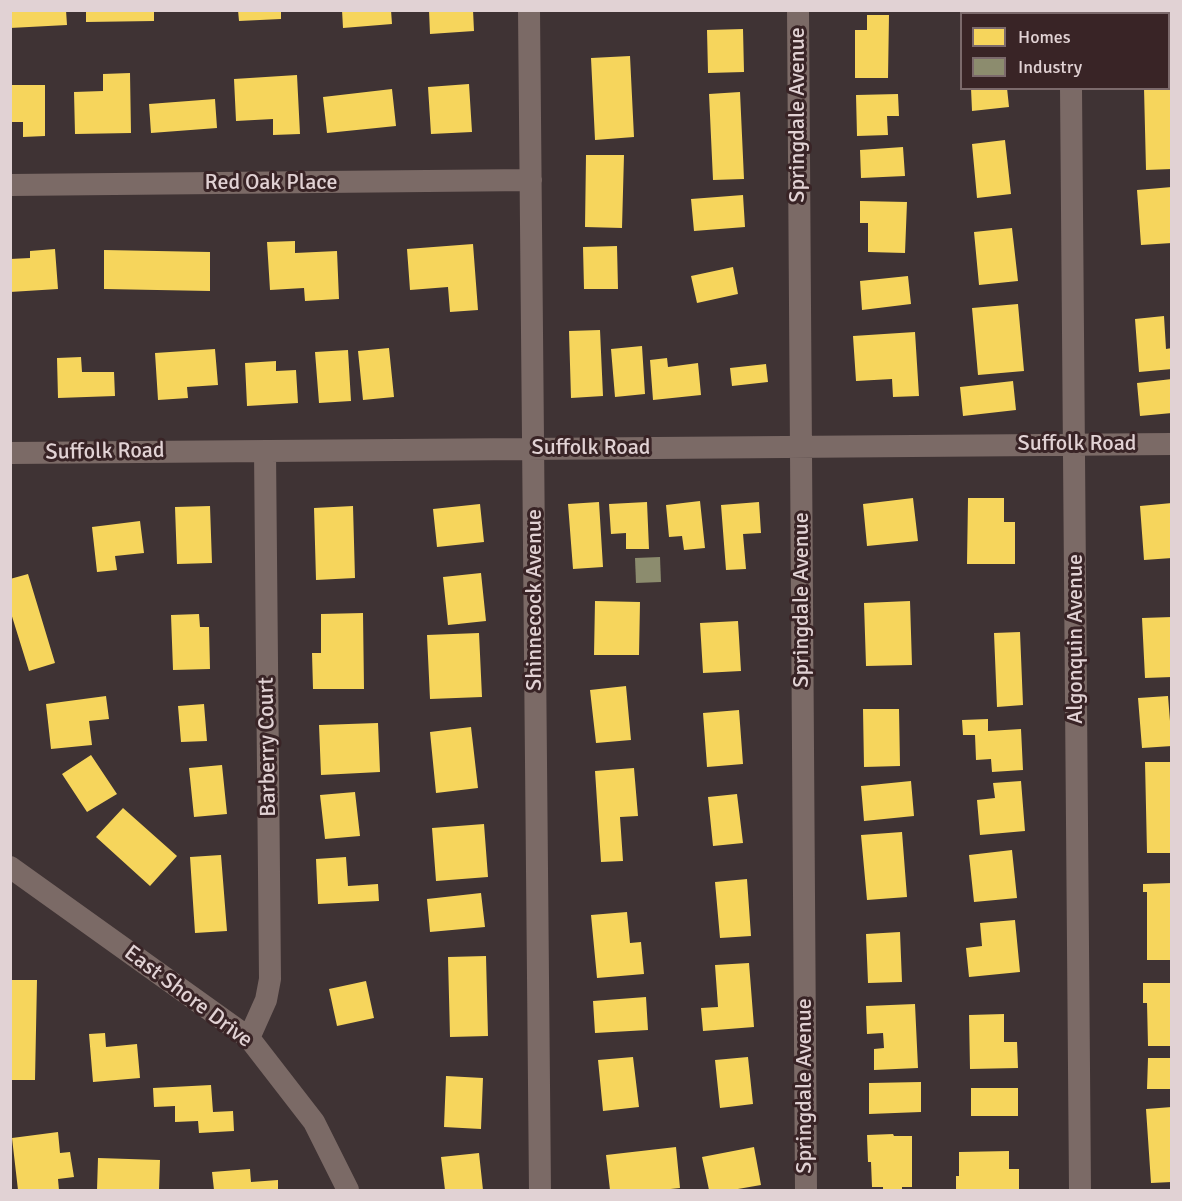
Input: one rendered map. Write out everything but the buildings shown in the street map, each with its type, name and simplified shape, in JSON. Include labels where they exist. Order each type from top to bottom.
[{"type":"street","name":"Shinnecock Avenue","points":[[529,10],[540,1191]]},
{"type":"street","name":"Springdale Avenue","points":[[798,10],[806,1191]]},
{"type":"street","name":"Algonquin Avenue","points":[[1071,90],[1080,1191]]},
{"type":"street","name":"Red Oak Place","points":[[10,185],[531,180]]},
{"type":"street","name":"Suffolk Road","points":[[10,453],[1172,444]]},
{"type":"street","name":"Barberry Court","points":[[249,1038],[266,1000],[270,979],[265,451]]},
{"type":"street","name":"East Shore Drive","points":[[10,867],[249,1038],[314,1122],[348,1191]]}]
